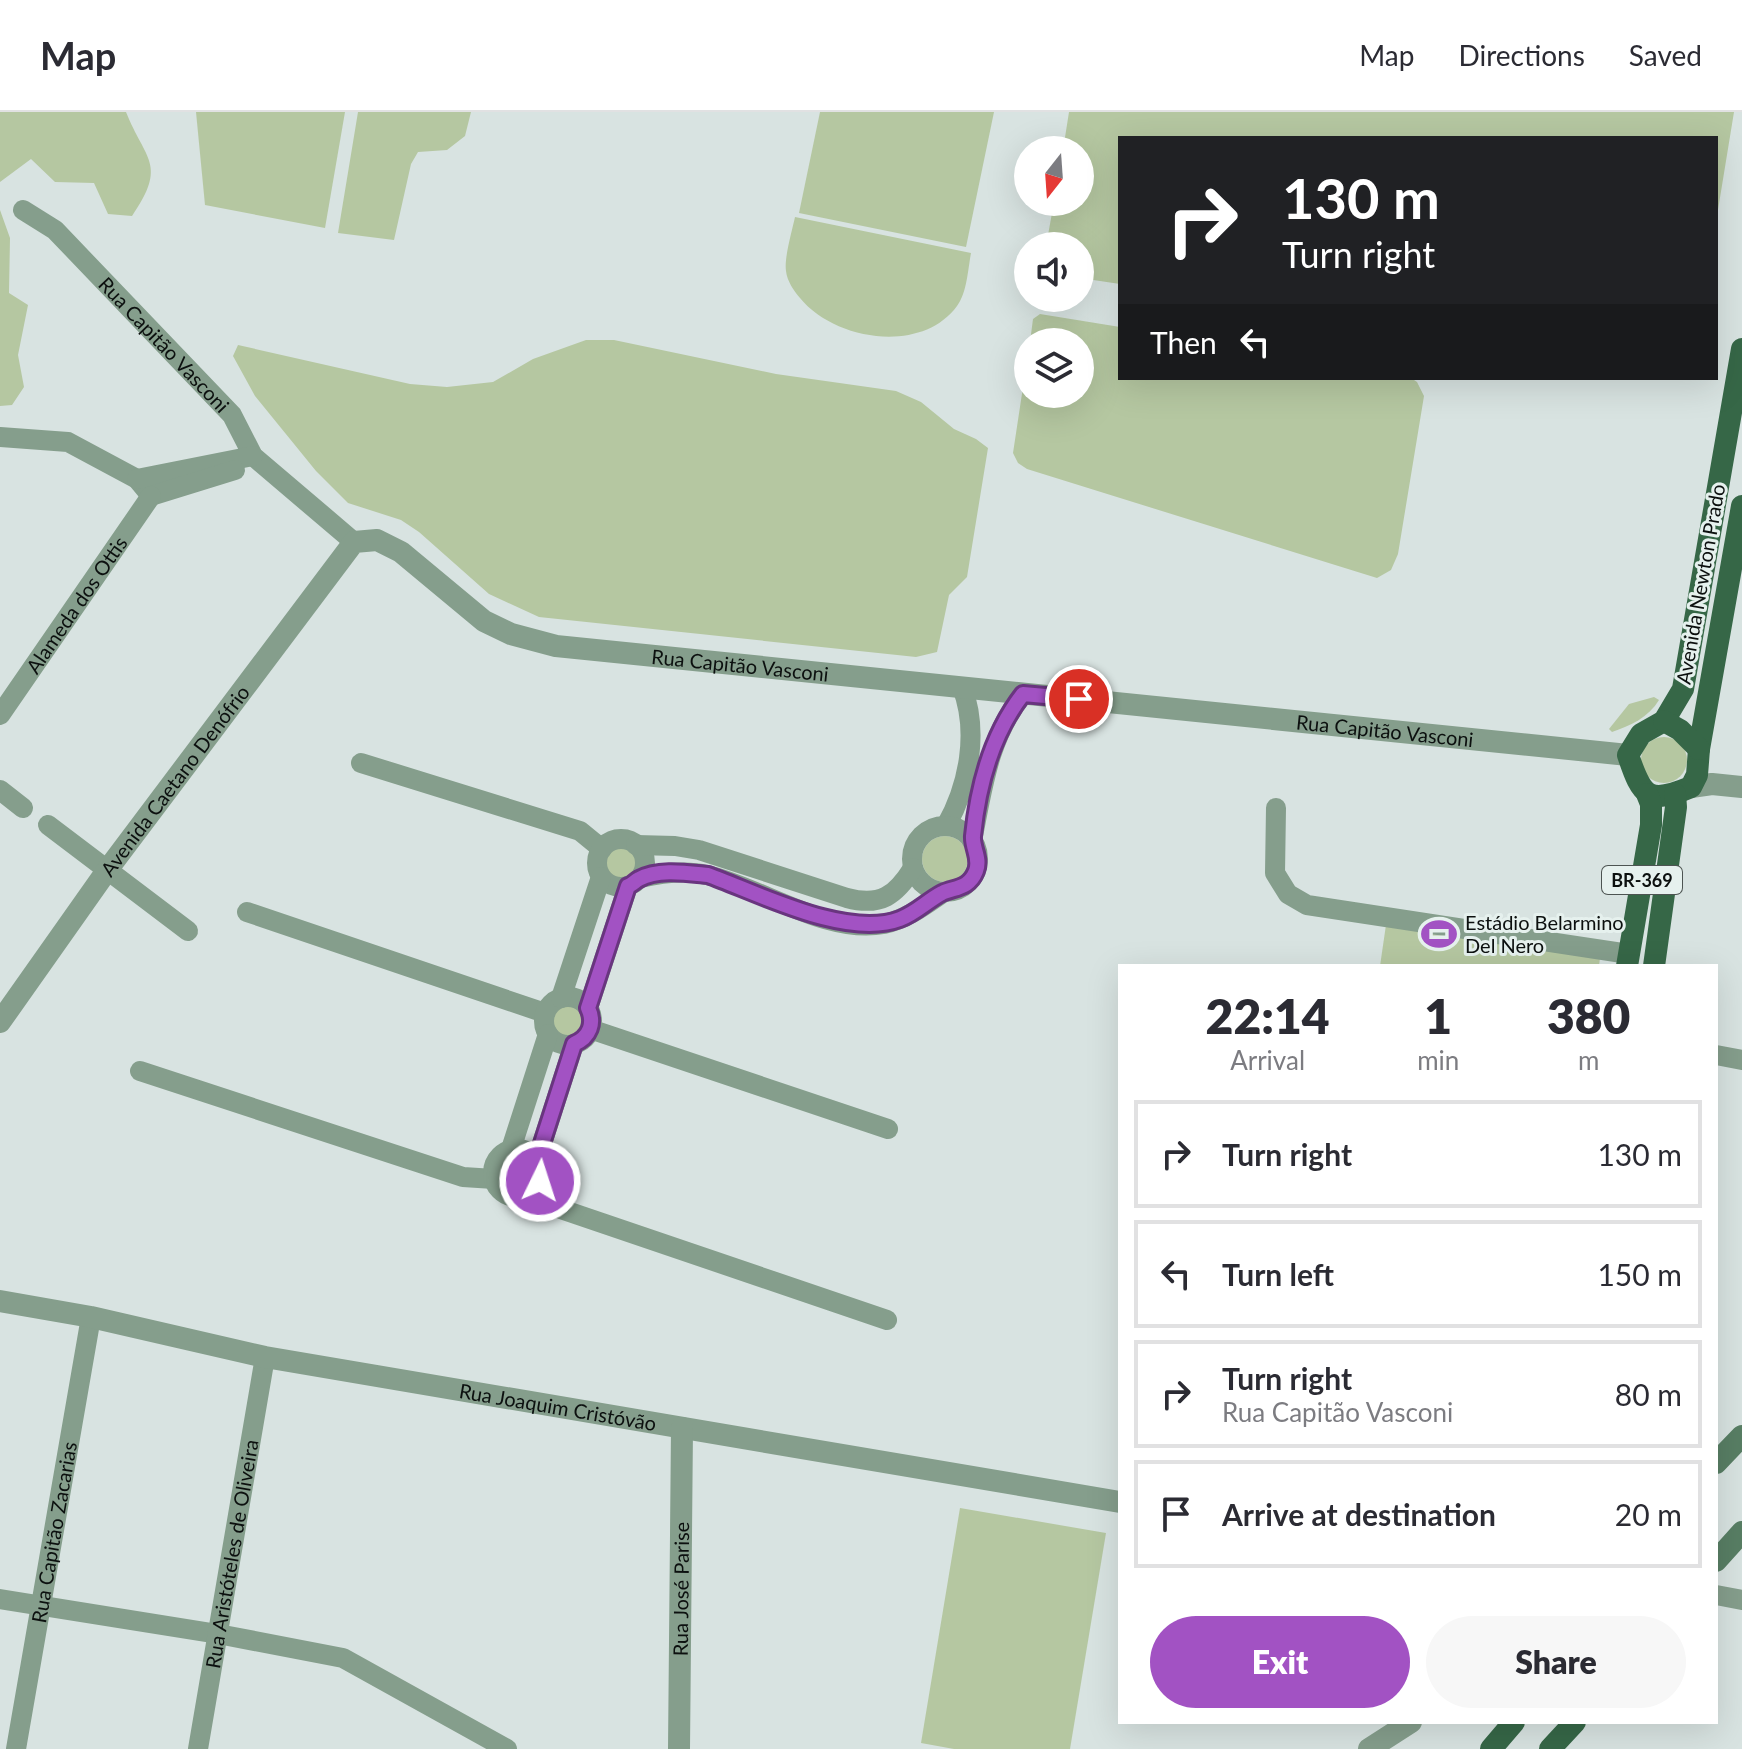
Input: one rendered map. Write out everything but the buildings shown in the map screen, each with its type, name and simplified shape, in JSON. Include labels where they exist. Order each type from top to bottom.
[{"type":"main road","name":"Avenida Newton Prado","points":[[1664,721],[1683,689],[1742,349]]},
{"type":"main road","name":"Avenida Newton Prado","points":[[1699,749],[1742,506]]},
{"type":"main road","points":[[1628,755],[1641,734],[1664,721],[1680,730],[1699,749]]},
{"type":"main road","name":"BR-369","points":[[1654,964],[1676,807],[1683,790],[1697,775],[1699,749]]},
{"type":"main road","name":"BR-369","points":[[1628,755],[1635,780],[1651,804],[1651,825],[1628,960]]},
{"type":"main road","points":[[1647,794],[1661,797],[1683,790]]},
{"type":"main road","points":[[1718,1461],[1742,1436]]},
{"type":"main road","points":[[1718,1559],[1742,1532]]},
{"type":"main road","points":[[1491,1749],[1512,1724]]},
{"type":"main road","points":[[1550,1749],[1573,1724]]},
{"type":"street","name":"Rua Capitão Vasconi","points":[[23,210],[55,230],[232,415],[257,459],[354,542],[377,540],[401,552],[484,621],[511,634],[556,646],[1628,755]]},
{"type":"street","points":[[0,437],[68,442],[137,479],[151,496],[257,459]]},
{"type":"street","points":[[137,479],[257,459]]},
{"type":"street","name":"Alameda dos Ottis","points":[[0,715],[151,496]]},
{"type":"street","name":"Avenida Caetano Denófrio","points":[[0,1022],[108,869],[354,542]]},
{"type":"street","points":[[913,868],[925,885],[944,892],[954,891],[971,880],[978,860],[972,841],[970,713],[962,687]]},
{"type":"street","points":[[946,826],[970,797],[1002,725],[1023,694]]},
{"type":"street","points":[[971,740],[992,747]]},
{"type":"street","points":[[361,763],[580,831],[602,849]]},
{"type":"street","points":[[1683,790],[1712,784],[1742,787]]},
{"type":"street","points":[[0,790],[23,808]]},
{"type":"street","points":[[1276,808],[1275,873],[1288,894],[1307,905],[1628,960]]},
{"type":"street","points":[[48,825],[188,931]]},
{"type":"street","points":[[636,845],[699,850],[847,898],[867,901],[893,893],[901,887],[913,868],[914,848],[919,839],[936,827],[956,828],[972,841]]},
{"type":"street","points":[[561,998],[601,877],[597,862],[602,849],[614,840],[629,841],[641,850],[645,864],[634,882],[588,1008]]},
{"type":"street","points":[[601,877],[613,886],[671,873],[708,875],[831,920],[856,925],[898,920],[944,892]]},
{"type":"street","points":[[247,912],[545,1013]]},
{"type":"street","points":[[576,999],[588,1008],[590,1029],[587,1036],[574,1044],[559,1044],[544,1028],[545,1013],[554,1001],[576,999]]},
{"type":"street","points":[[590,1029],[888,1129]]},
{"type":"street","points":[[511,1149],[526,1150],[537,1159],[542,1173],[531,1193],[517,1197],[497,1186],[495,1164],[511,1149],[548,1034]]},
{"type":"street","points":[[537,1159],[574,1044]]},
{"type":"street","points":[[1718,1055],[1742,1060]]},
{"type":"street","points":[[140,1071],[463,1177],[494,1179]]},
{"type":"street","points":[[531,1193],[549,1205],[887,1320]]},
{"type":"street","name":"Rua Joaquim Cristóvão","points":[[0,1301],[91,1317],[265,1357],[1118,1502]]},
{"type":"street","name":"Rua Capitão Zacarias","points":[[16,1749],[91,1317]]},
{"type":"street","name":"Rua Aristóteles de Oliveira","points":[[198,1749],[265,1357]]},
{"type":"street","name":"Rua José Parise","points":[[679,1749],[682,1428]]},
{"type":"street","points":[[1718,1595],[1742,1600]]},
{"type":"street","points":[[0,1599],[218,1634],[343,1658],[507,1749]]},
{"type":"street","points":[[1369,1749],[1408,1724]]},
{"type":"green space","points":[[0,112],[126,112],[146,152],[151,173],[143,199],[132,216],[108,214],[94,183],[55,182],[31,159],[0,182]]},
{"type":"green space","points":[[196,112],[345,112],[325,228],[205,205]]},
{"type":"green space","points":[[358,112],[471,112],[465,136],[447,150],[418,152],[411,164],[394,240],[338,233]]},
{"type":"green space","points":[[820,112],[994,112],[966,247],[799,213]]},
{"type":"green space","points":[[1069,112],[1734,112],[1718,210],[1718,136],[1118,136],[1118,284],[1094,280],[1094,232],[1049,232],[1051,216],[1094,216],[1094,136],[1065,136]]},
{"type":"green space","points":[[0,210],[10,238],[9,293],[28,305],[18,355],[24,387],[12,405],[0,406]]},
{"type":"green space","points":[[795,217],[971,253],[960,301],[941,321],[922,331],[900,336],[855,332],[834,324],[800,298],[788,278],[786,259]]},
{"type":"green space","points":[[1040,314],[1118,327],[1118,380],[1417,382],[1424,396],[1398,554],[1391,570],[1377,578],[1027,469],[1018,463],[1013,453],[1020,408],[1094,408],[1094,328],[1032,328],[1033,319]]},
{"type":"green space","points":[[586,340],[614,340],[776,374],[896,391],[921,402],[954,429],[988,448],[967,577],[949,595],[937,652],[916,657],[539,617],[489,594],[419,532],[401,520],[348,503],[316,471],[255,396],[233,356],[238,345],[410,384],[447,387],[493,382],[533,359]]},
{"type":"green space","points":[[1654,697],[1659,700],[1644,716],[1619,730],[1612,732],[1609,729],[1629,704]]},
{"type":"green space","points":[[1664,737],[1673,738],[1680,744],[1686,751],[1686,769],[1680,776],[1673,782],[1664,783],[1655,782],[1648,776],[1642,769],[1641,760],[1642,751],[1648,744],[1655,738]]},
{"type":"green space","points":[[945,836],[961,843],[968,859],[961,875],[945,882],[929,875],[922,859],[929,843]]},
{"type":"green space","points":[[621,848],[632,852],[636,863],[632,874],[621,878],[610,874],[606,863],[610,852]]},
{"type":"green space","name":"Estádio Belarmino Del Nero","points":[[1387,918],[1601,950],[1599,964],[1380,964]]},
{"type":"green space","points":[[568,1006],[579,1010],[583,1021],[579,1032],[568,1036],[557,1032],[553,1021],[557,1010]]},
{"type":"green space","points":[[517,1157],[528,1161],[532,1172],[528,1183],[517,1187],[506,1183],[502,1172],[506,1161]]},
{"type":"green space","points":[[960,1508],[1106,1533],[1070,1749],[954,1749],[921,1743]]},
{"type":"place","name":"Estádio Belarmino Del Nero","points":[[1439,934]]},
{"type":"route","points":[[540,1181],[542,1173],[537,1159],[574,1044],[587,1036],[590,1029],[592,1022],[588,1008],[628,886],[640,878],[655,875],[708,875],[843,924],[869,926],[898,920],[944,892],[954,891],[971,880],[978,860],[972,841],[992,747],[1002,725],[1023,694],[1079,699]]}]
